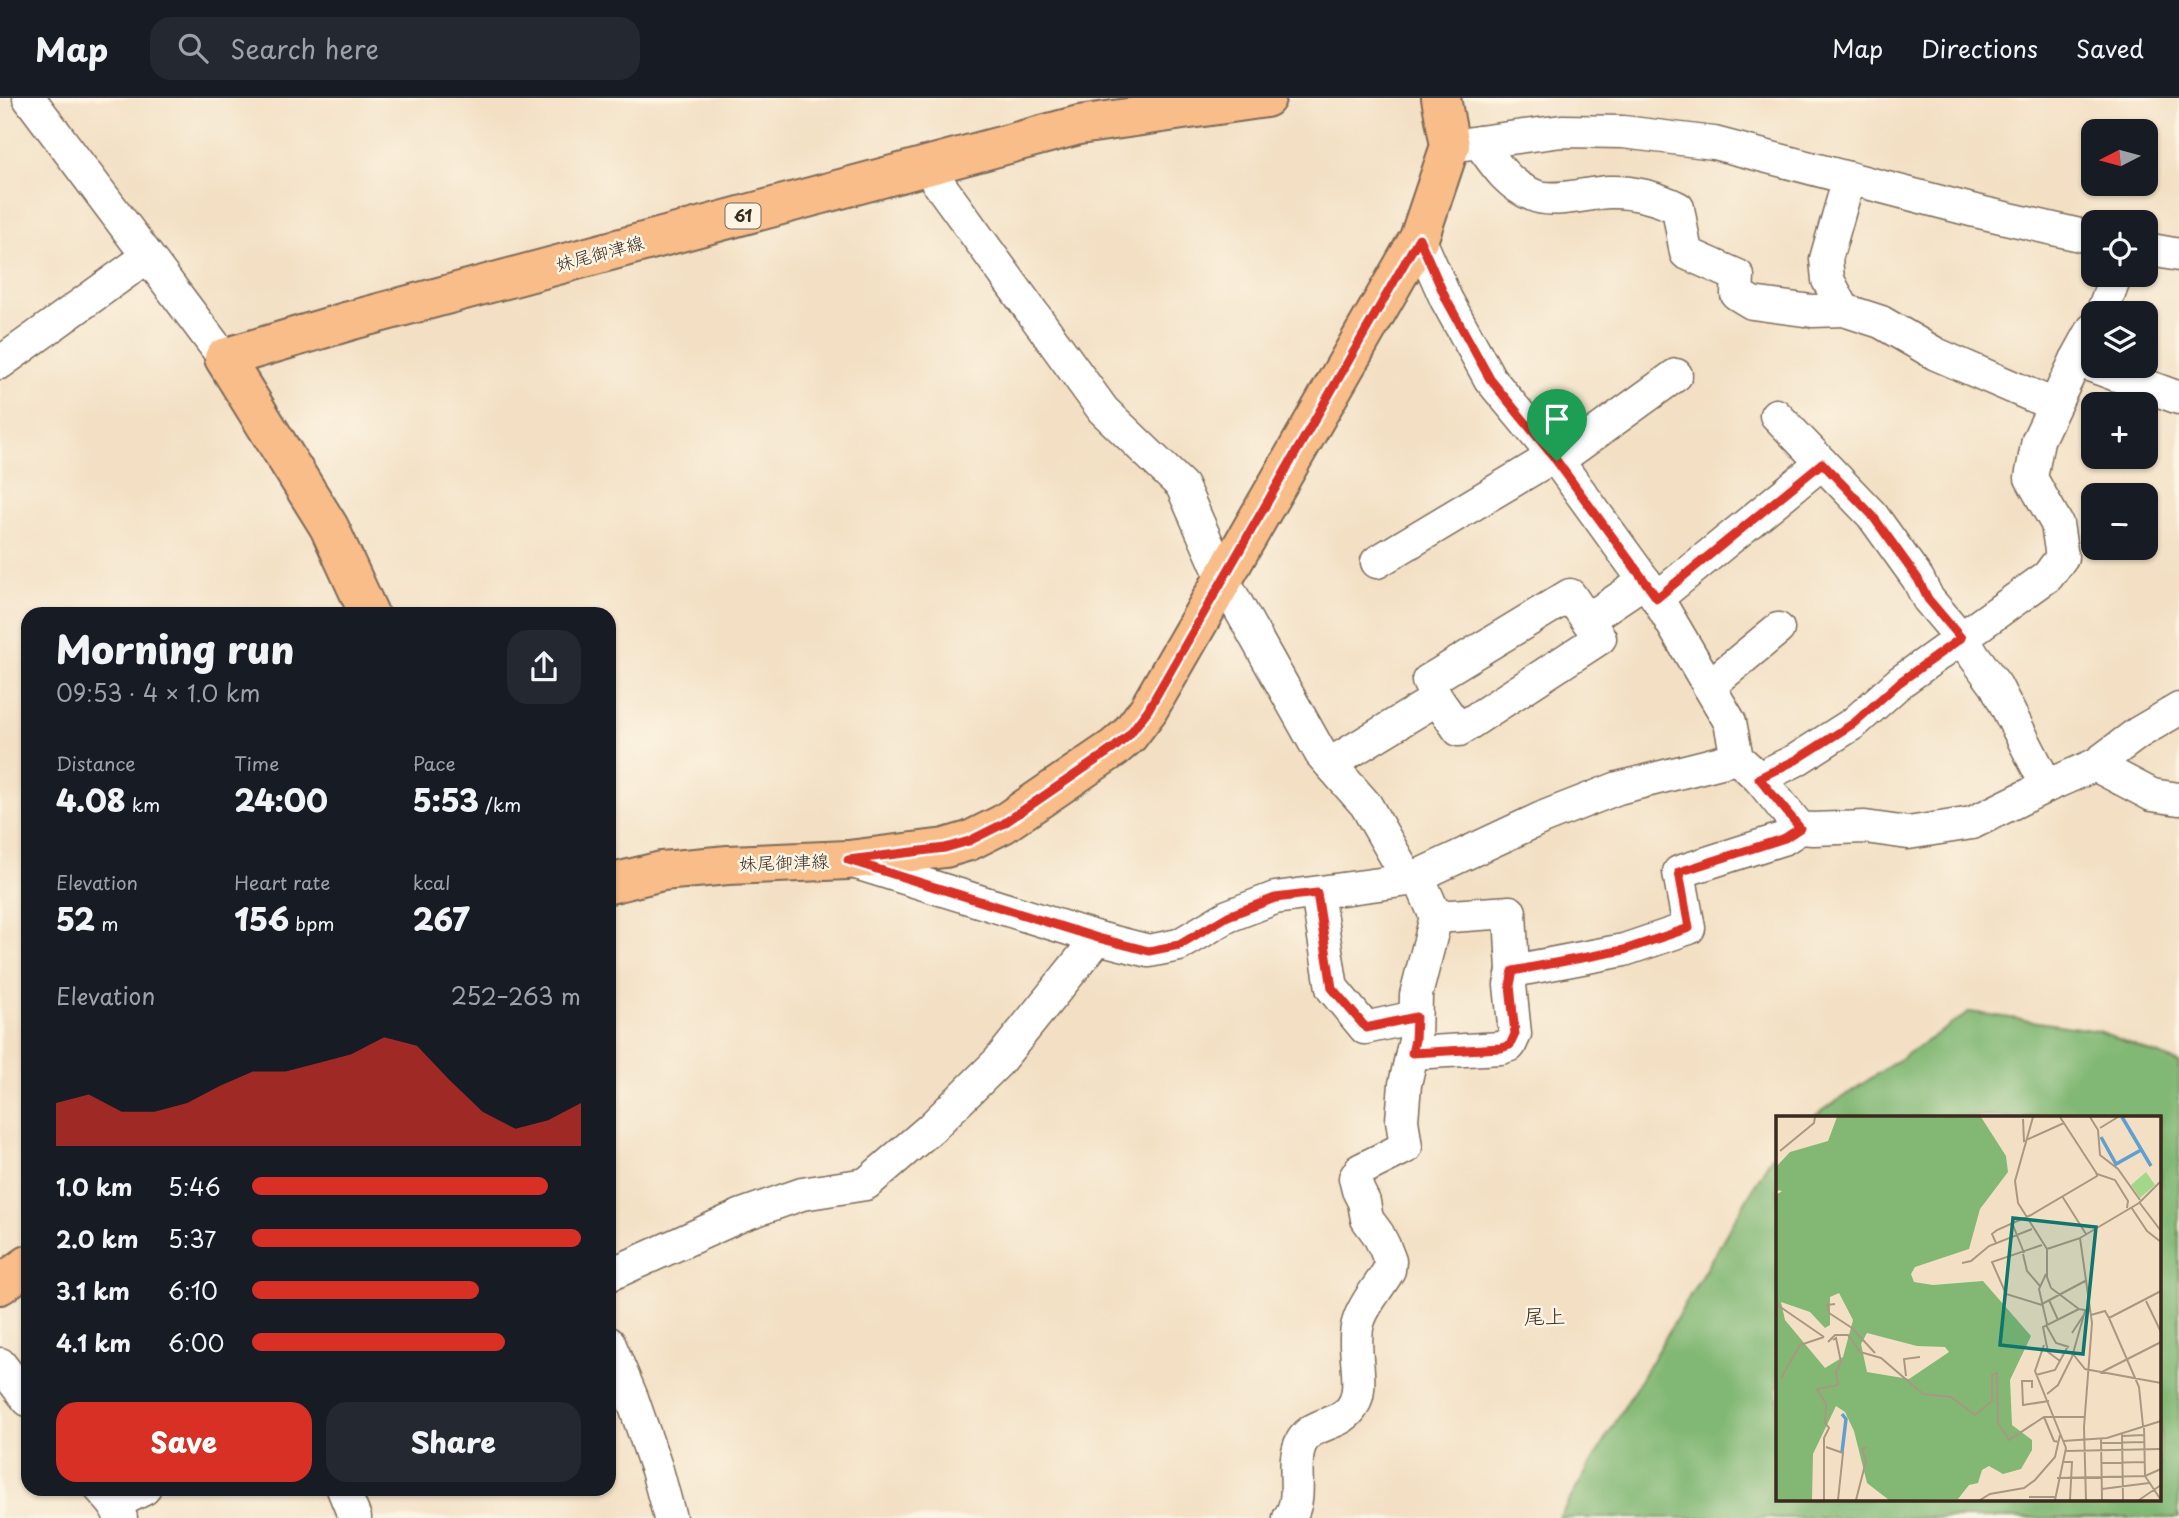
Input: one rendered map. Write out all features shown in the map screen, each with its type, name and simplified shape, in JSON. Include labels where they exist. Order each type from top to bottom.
[{"type":"main road","name":"妹尾御津線","points":[[224,358],[362,317],[1079,125],[1266,98]]},
{"type":"main road","name":"妹尾御津線","points":[[616,882],[663,872],[715,866],[848,860],[945,848],[969,841],[1003,824],[1129,735],[1148,710],[1419,238],[1464,144],[1441,98]]},
{"type":"main road","points":[[224,358],[330,527],[366,607]]},
{"type":"main road","points":[[0,1285],[21,1270]]},
{"type":"street","points":[[29,98],[224,358]]},
{"type":"street","points":[[1464,144],[1562,131],[1623,132],[1714,143],[2081,235]]},
{"type":"street","points":[[1464,144],[1534,196],[1549,199],[1612,191],[1660,199],[1678,208],[1686,253],[1738,276],[1737,294],[1752,303],[1812,311],[1844,310],[1881,322],[1936,354],[2054,405]]},
{"type":"street","points":[[926,166],[1103,410],[1182,486],[1223,579],[1321,754],[1366,805],[1436,917],[1416,995],[1415,1040],[1405,1084],[1402,1120],[1406,1147],[1360,1170],[1354,1178],[1364,1202],[1367,1219],[1378,1234],[1390,1261],[1389,1270],[1359,1320],[1356,1340],[1358,1390],[1352,1408],[1340,1420],[1313,1429],[1301,1443],[1296,1460],[1293,1513],[1289,1518]]},
{"type":"street","points":[[1844,310],[1828,280],[1826,259],[1849,178]]},
{"type":"street","points":[[1419,238],[1446,299],[1490,379],[1555,459],[1651,589],[1730,722],[1748,768],[1800,828]]},
{"type":"street","points":[[2158,251],[2179,255]]},
{"type":"street","points":[[0,363],[147,257]]},
{"type":"street","points":[[848,860],[1098,938],[1149,951],[1179,945],[1228,916],[1275,898],[1414,878],[1544,817],[1618,788],[1796,760],[1854,723],[1900,682],[2048,576],[2062,557],[2057,524],[2031,478],[2038,440],[2081,351]]},
{"type":"street","points":[[2076,360],[2179,398]]},
{"type":"street","points":[[1377,562],[1555,459],[1676,375]]},
{"type":"street","points":[[1776,415],[1872,515],[1918,579],[1928,599],[1996,686],[2047,786]]},
{"type":"street","points":[[1587,620],[1651,589],[1822,463]]},
{"type":"street","points":[[1570,595],[1600,638],[1459,730],[1437,699],[1428,681],[1570,595]]},
{"type":"street","points":[[1709,686],[1778,629]]},
{"type":"street","points":[[1330,764],[1437,699]]},
{"type":"street","points":[[1513,971],[1624,950],[1689,928],[1679,872],[1785,838],[1800,828],[1865,827],[1908,833],[1972,823],[2095,765],[2138,733],[2179,709]]},
{"type":"street","points":[[2095,765],[2152,795],[2179,799]]},
{"type":"street","points":[[1317,893],[1332,988],[1366,1028],[1416,1017]]},
{"type":"street","points":[[1412,1053],[1501,1048],[1510,1045],[1515,1034],[1510,985],[1513,971],[1510,912],[1436,917]]},
{"type":"street","points":[[616,1272],[742,1215],[802,1194],[866,1184],[931,1128],[998,1062],[1098,938]]},
{"type":"street","points":[[616,1360],[657,1470],[670,1518]]},
{"type":"street","points":[[0,1364],[21,1391]]},
{"type":"street","points":[[112,1504],[129,1496]]},
{"type":"street","points":[[346,1496],[355,1518]]},
{"type":"green space","points":[[1970,1012],[2099,1031],[2179,1063],[2179,1518],[1559,1518],[1776,1149],[1776,1500],[2162,1500],[2162,1116],[1814,1116]]},
{"type":"district","name":"尾上","points":[[1545,1317]]},
{"type":"route","points":[[1419,238],[1446,299],[1490,379],[1557,461],[1657,598],[1822,463],[1872,515],[1918,579],[1928,599],[1961,638],[1900,682],[1854,723],[1796,760],[1759,778],[1800,828],[1785,838],[1679,872],[1689,928],[1624,950],[1513,971],[1510,985],[1515,1034],[1510,1045],[1501,1048],[1412,1053],[1416,1017],[1366,1028],[1332,988],[1317,893],[1275,898],[1228,916],[1179,945],[1149,951],[1098,938],[848,860],[945,848],[969,841],[1003,824],[1129,735],[1148,710],[1419,238]]}]
